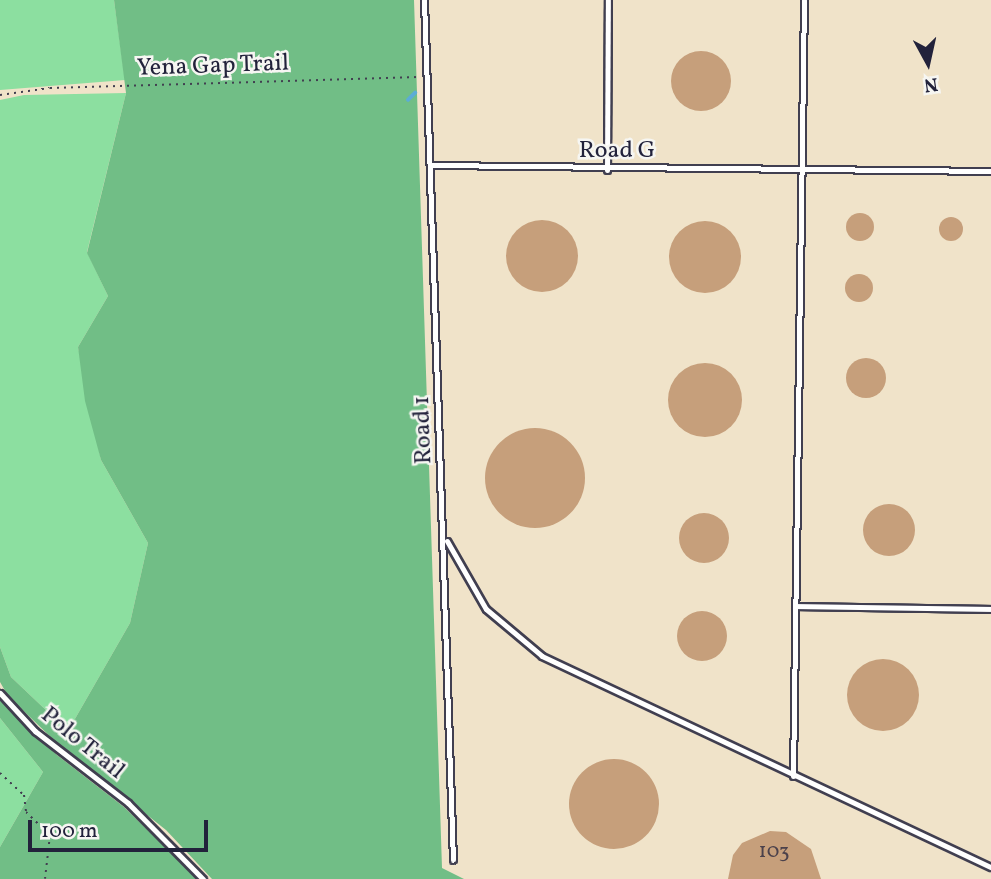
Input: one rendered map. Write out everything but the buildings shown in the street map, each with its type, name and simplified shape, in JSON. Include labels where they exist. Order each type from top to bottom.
[{"type":"lane","name":"Road 1","points":[[425,0],[446,538],[453,860]]},
{"type":"lane","points":[[607,170],[608,0]]},
{"type":"lane","points":[[793,776],[803,0]]},
{"type":"lane","name":"Road G","points":[[431,165],[607,170],[991,171]]},
{"type":"lane","points":[[446,538],[486,609],[542,656],[991,867]]},
{"type":"lane","points":[[795,606],[991,609]]},
{"type":"lane","name":"Polo Trail","points":[[0,693],[36,731],[128,803],[203,879]]},
{"type":"path","name":"Yena Gap Trail","points":[[0,95],[41,89],[427,76]]},
{"type":"path","points":[[0,774],[24,795],[26,812],[50,835],[45,879]]},
{"type":"green space","points":[[0,0],[114,0],[125,80],[0,90]]},
{"type":"green space","points":[[114,0],[414,0],[442,868],[464,879],[212,879],[166,830],[59,745],[8,696],[0,682],[0,647],[11,677],[68,731],[130,623],[148,543],[101,460],[85,401],[78,347],[108,296],[87,253],[126,93]]},
{"type":"green space","points":[[126,93],[87,252],[108,296],[78,347],[101,460],[148,543],[130,623],[68,731],[11,677],[0,647],[0,100],[24,95]]},
{"type":"green space","points":[[0,699],[57,755],[124,807],[198,879],[0,879],[0,847],[43,772],[0,718]]},
{"type":"green space","points":[[0,718],[43,772],[0,847]]},
{"type":"waterway","points":[[408,100],[415,93]]}]
